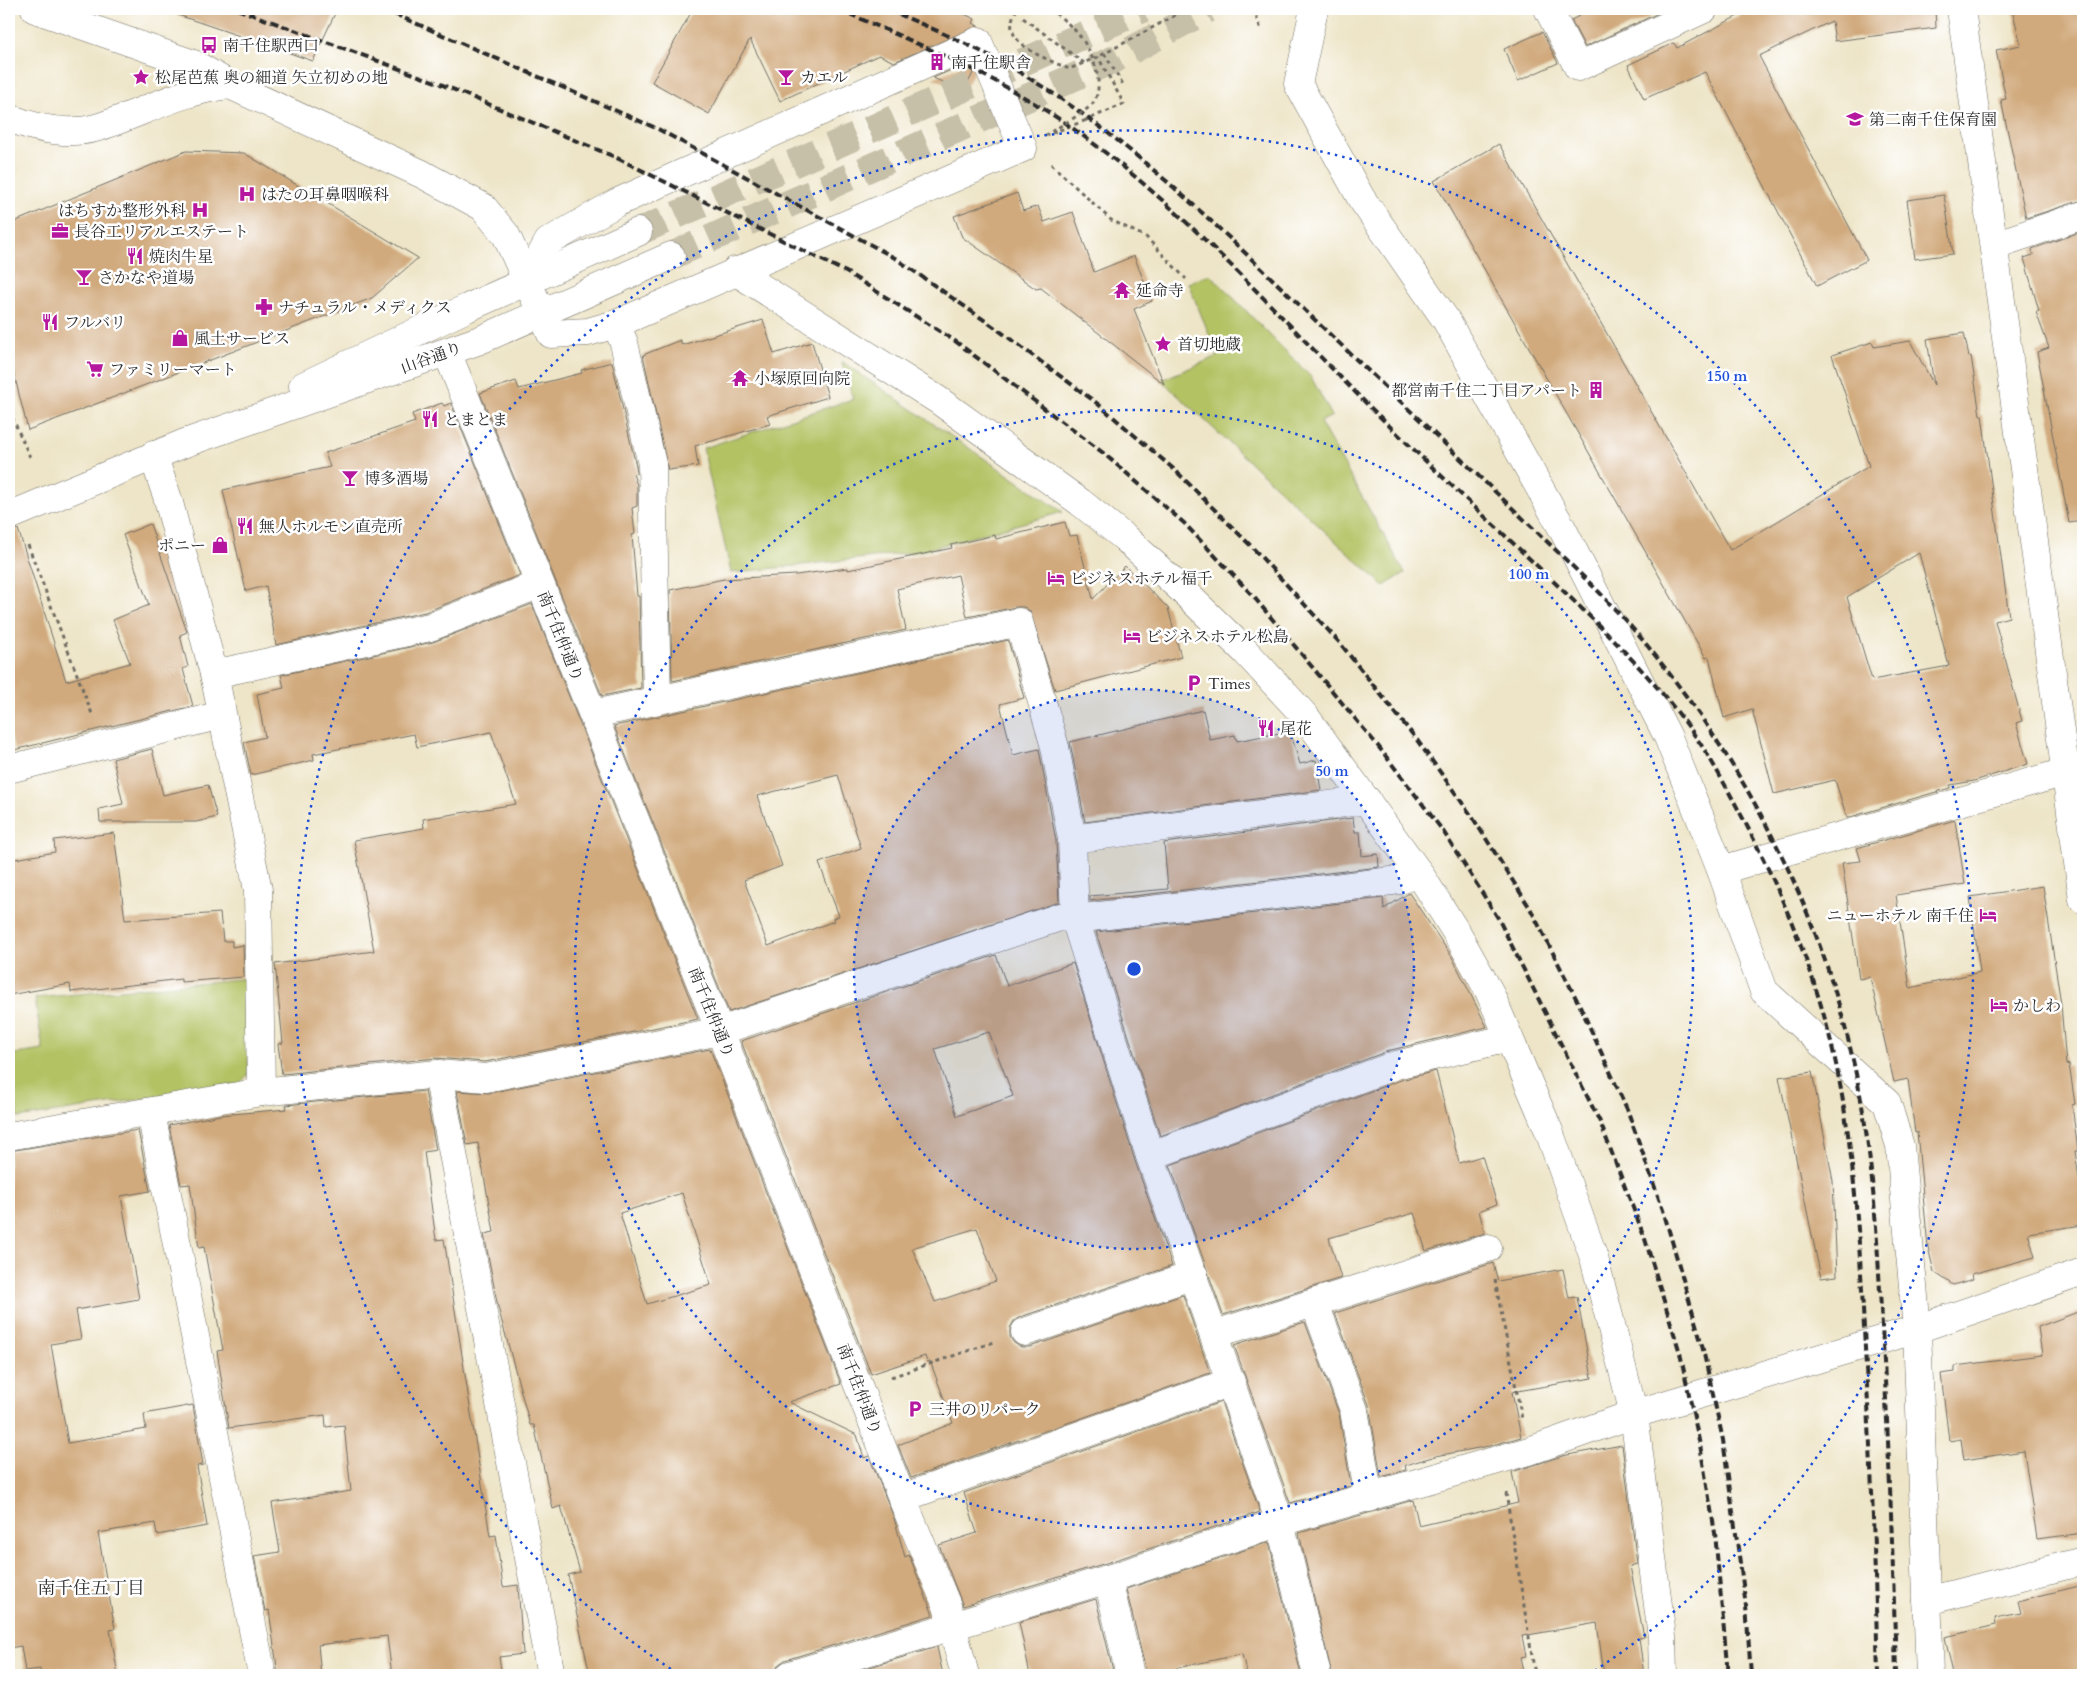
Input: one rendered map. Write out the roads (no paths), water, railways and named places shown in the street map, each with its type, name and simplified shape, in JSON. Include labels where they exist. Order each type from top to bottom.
[{"type":"street","points":[[35,9],[81,16],[196,65],[230,85],[422,174],[483,207],[506,235],[551,334],[588,332],[616,324],[1023,148],[978,41],[616,203],[548,242],[527,280]]},
{"type":"street","points":[[1314,9],[1298,84],[1361,198],[1446,320],[1562,528],[1668,737],[1721,870],[1764,991],[1886,1103],[1900,1146],[1917,1328],[1930,1675]]},
{"type":"street","points":[[1548,9],[1578,67],[1704,9]]},
{"type":"street","points":[[1961,9],[2074,769],[2083,899]]},
{"type":"street","points":[[9,118],[50,130],[70,131],[98,127],[182,94],[206,87],[230,85]]},
{"type":"street","points":[[1995,245],[2083,215]]},
{"type":"street","name":"山谷通り","points":[[185,443],[527,280],[638,232]]},
{"type":"street","name":"山谷通り","points":[[12,514],[185,443],[447,352],[542,314],[671,256]]},
{"type":"street","points":[[735,271],[938,400],[1080,502],[1125,538],[1180,588],[1275,683],[1305,716],[1418,873],[1456,932],[1489,991],[1549,1131],[1594,1258],[1634,1414],[1662,1637],[1663,1675]]},
{"type":"street","points":[[616,324],[624,343],[652,464],[657,699]]},
{"type":"street","name":"南千住仲通り","points":[[447,352],[594,714],[902,1498],[947,1606],[965,1675]]},
{"type":"street","points":[[153,455],[168,499],[214,674],[258,890],[261,1092]]},
{"type":"street","points":[[214,674],[430,627],[540,584]]},
{"type":"street","points":[[594,714],[1019,622],[1055,746],[1072,839],[1075,919],[1150,1156],[1215,1334],[1280,1522],[1317,1675]]},
{"type":"street","points":[[9,769],[222,715]]},
{"type":"street","points":[[1721,870],[2074,769]]},
{"type":"street","points":[[1072,839],[1367,800]]},
{"type":"street","points":[[9,1136],[151,1113],[261,1092],[438,1074],[486,1078],[720,1031],[1060,917],[1075,919],[1400,880],[1418,873]]},
{"type":"street","points":[[1150,1156],[1396,1065],[1509,1038]]},
{"type":"street","points":[[438,1074],[551,1675]]},
{"type":"street","points":[[151,1113],[262,1675]]},
{"type":"street","points":[[1215,1334],[1488,1248]]},
{"type":"street","points":[[790,1675],[1108,1579],[1280,1522],[1529,1452],[1634,1414],[1917,1328],[2083,1272]]},
{"type":"street","points":[[1025,1332],[1194,1275]]},
{"type":"street","points":[[1315,1304],[1354,1410],[1369,1498]]},
{"type":"street","points":[[902,1498],[1231,1382]]},
{"type":"street","points":[[1927,1601],[2083,1561]]},
{"type":"street","points":[[1108,1579],[1130,1675]]},
{"type":"tunnel","points":[[638,232],[1143,9]]},
{"type":"tunnel","points":[[671,256],[1117,58],[1208,9]]},
{"type":"railway","points":[[237,9],[438,83],[615,157],[846,272],[955,341],[1102,452],[1184,523],[1253,596],[1378,746],[1443,831],[1498,918],[1600,1122],[1645,1239],[1680,1353],[1700,1445],[1715,1533],[1728,1675]]},
{"type":"railway","points":[[383,9],[658,129],[895,258],[997,329],[1098,404],[1176,471],[1252,547],[1339,642],[1417,740],[1471,815],[1530,908],[1581,1008],[1627,1109],[1663,1210],[1702,1345],[1723,1440],[1746,1606],[1751,1675]]},
{"type":"railway","points":[[838,9],[897,34],[1011,90],[1065,123],[1108,154],[1148,188],[1188,223],[1396,432],[1605,631],[1673,706],[1704,750],[1762,855],[1789,916],[1822,1010],[1838,1074],[1850,1147],[1860,1257],[1870,1445],[1878,1675]]},
{"type":"railway","points":[[887,9],[977,49],[1029,78],[1072,106],[1112,136],[1190,202],[1600,593],[1644,642],[1685,694],[1747,791],[1775,841],[1799,893],[1820,947],[1838,1001],[1852,1056],[1865,1123],[1873,1191],[1880,1293],[1889,1458],[1896,1675]]},
{"type":"place","name":"南千住駅西口","points":[[209,45]]},
{"type":"place","name":"南千住駅舎","points":[[937,62]]},
{"type":"place","name":"松尾芭蕉 奥の細道 矢立初めの地","points":[[141,77]]},
{"type":"place","name":"カエル","points":[[786,77]]},
{"type":"place","name":"第二南千住保育園","points":[[1855,119]]},
{"type":"place","name":"はたの耳鼻咽喉科","points":[[247,194]]},
{"type":"place","name":"はちすか整形外科","points":[[200,210]]},
{"type":"place","name":"長谷工リアルエステート","points":[[60,231]]},
{"type":"place","name":"焼肉牛星","points":[[135,256]]},
{"type":"place","name":"さかなや道場","points":[[84,277]]},
{"type":"place","name":"延命寺","points":[[1122,290]]},
{"type":"place","name":"ナチュラル・メディクス","points":[[264,307]]},
{"type":"place","name":"フルバリ","points":[[50,322]]},
{"type":"place","name":"風土サービス","points":[[180,338]]},
{"type":"place","name":"首切地蔵","points":[[1163,344]]},
{"type":"place","name":"ファミリーマート","points":[[95,369]]},
{"type":"place","name":"小塚原回向院","points":[[740,378]]},
{"type":"place","name":"都営南千住二丁目アパート","points":[[1596,390]]},
{"type":"place","name":"とまとま","points":[[430,419]]},
{"type":"place","name":"博多酒場","points":[[350,478]]},
{"type":"place","name":"無人ホルモン直売所","points":[[245,526]]},
{"type":"place","name":"ポニー","points":[[220,545]]},
{"type":"place","name":"ビジネスホテル福千","points":[[1056,578]]},
{"type":"place","name":"ビジネスホテル松島","points":[[1132,636]]},
{"type":"place","name":"Times","points":[[1194,683]]},
{"type":"place","name":"尾花","points":[[1266,728]]},
{"type":"place","name":"ニューホテル 南千住","points":[[1988,915]]},
{"type":"place","name":"かしわ","points":[[1999,1005]]},
{"type":"place","name":"三井のリパーク","points":[[915,1409]]},
{"type":"district","name":"南千住五丁目","points":[[91,1588]]}]
